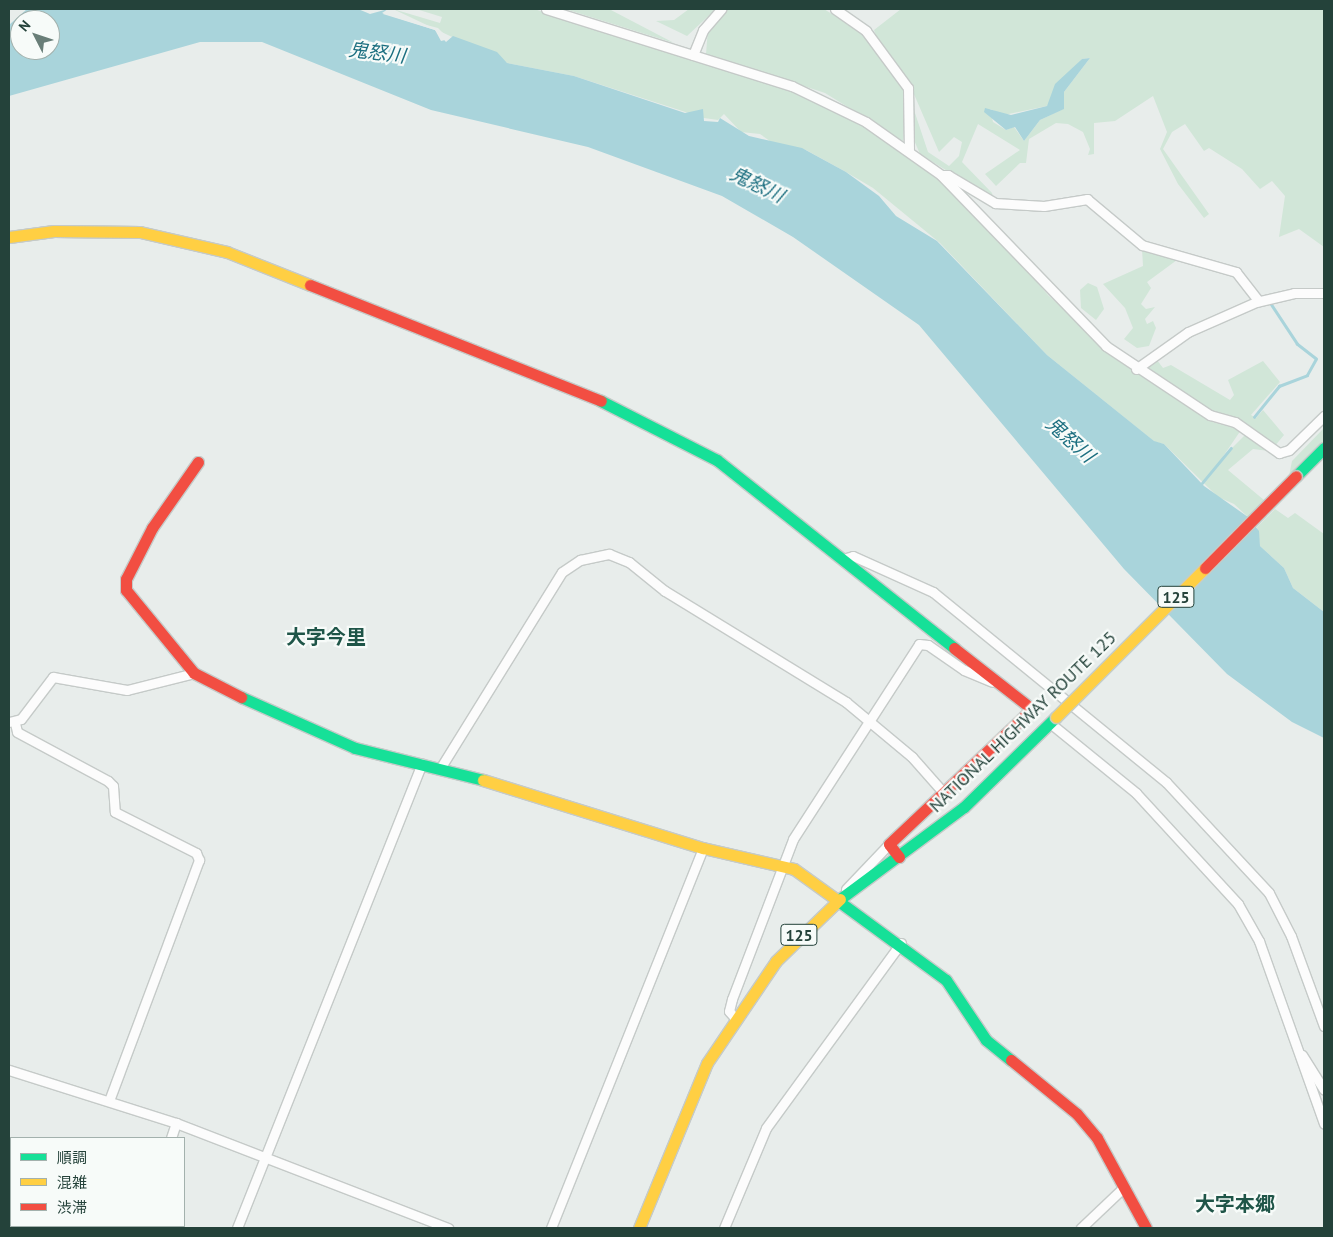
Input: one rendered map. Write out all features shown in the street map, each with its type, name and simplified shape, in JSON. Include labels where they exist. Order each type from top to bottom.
[{"type":"main road","points":[[9,237],[54,231],[140,232],[227,252],[289,274],[639,416],[717,460],[846,558],[1013,690],[1032,709],[889,844],[899,857]]},
{"type":"main road","name":"NATIONAL HIGHWAY ROUTE 125","points":[[639,1228],[683,1114],[735,1018],[776,961],[839,900],[964,807],[1324,448]]},
{"type":"main road","points":[[198,462],[152,528],[126,579],[126,590],[194,673],[316,734],[441,767],[703,848],[783,864],[901,943],[946,980],[986,1040],[1077,1114],[1098,1138],[1146,1228]]},
{"type":"street","points":[[546,9],[818,96],[909,150],[941,175],[990,223],[1075,318],[1136,369],[1210,415],[1235,422],[1279,453],[1289,450],[1324,416]]},
{"type":"street","points":[[693,55],[703,30],[721,9]]},
{"type":"street","points":[[838,9],[866,31],[908,88],[909,150]]},
{"type":"street","points":[[941,175],[948,175],[995,203],[1044,206],[1087,199],[1149,248],[1236,272],[1259,301]]},
{"type":"street","points":[[1136,369],[1188,332],[1259,301],[1294,293],[1324,293]]},
{"type":"street","points":[[441,767],[562,572],[596,555],[609,554],[629,562],[665,590],[820,684],[869,720],[912,757],[943,792]]},
{"type":"street","points":[[846,558],[853,556],[940,595],[1122,742],[1236,854],[1273,902],[1324,1026]]},
{"type":"street","points":[[735,1018],[729,1011],[732,999],[783,864],[812,806],[919,644],[928,645],[964,670],[1013,690]]},
{"type":"street","points":[[109,1101],[199,860],[196,853],[115,812],[113,786],[108,781],[17,732],[12,723],[53,677],[127,690],[194,673]]},
{"type":"street","points":[[1053,720],[1142,800],[1238,904],[1259,941],[1324,1124]]},
{"type":"street","points":[[237,1228],[264,1156],[422,763]]},
{"type":"street","points":[[839,900],[889,844]]},
{"type":"street","points":[[551,1228],[703,848]]},
{"type":"street","points":[[724,1228],[766,1128],[901,943]]},
{"type":"street","points":[[1299,1052],[1324,1090]]},
{"type":"street","points":[[9,1070],[176,1123],[448,1228]]},
{"type":"street","points":[[171,1137],[176,1123]]},
{"type":"street","points":[[1081,1228],[1124,1187]]},
{"type":"green space","points":[[393,9],[440,23],[442,17],[416,9],[534,9],[794,91],[856,120],[944,184],[1002,241],[1048,295],[1113,355],[1209,421],[1241,430],[1222,458],[1246,434],[1269,451],[1253,449],[1228,470],[1264,500],[1248,517],[1234,504],[1218,497],[1164,444],[1155,442],[1047,355],[940,243],[873,188],[846,172],[806,150],[774,144],[760,134],[741,132],[724,114],[718,120],[704,118],[574,76],[507,63]]},
{"type":"green space","points":[[565,9],[609,9],[674,43]]},
{"type":"green space","points":[[689,9],[716,9],[687,36],[656,21],[674,20]]},
{"type":"green space","points":[[726,9],[824,9],[863,34],[906,94],[903,141],[825,93],[706,54],[708,29]]},
{"type":"green space","points":[[901,9],[1324,9],[1324,247],[1299,229],[1279,237],[1285,196],[1272,181],[1260,189],[1242,169],[1209,148],[1204,151],[1185,124],[1172,132],[1163,149],[1209,214],[1204,218],[1178,184],[1160,149],[1167,132],[1153,96],[1115,121],[1094,123],[1094,154],[1088,155],[1090,149],[1083,132],[1068,124],[1056,123],[1029,139],[1026,163],[1020,163],[996,186],[985,174],[1020,150],[978,124],[962,162],[992,193],[994,200],[920,154],[910,131],[914,110],[928,152],[949,166],[959,156],[962,142],[954,137],[939,152],[910,85],[876,36],[874,30]],"holes":[[[1090,58],[1064,92],[1063,109],[1040,120],[1024,141],[1014,127],[1006,130],[993,122],[990,109],[1004,115],[1047,106],[1069,73],[1082,59]]]},
{"type":"green space","points":[[1142,249],[1177,260],[1147,282],[1151,288],[1141,304],[1146,309],[1155,307],[1145,319],[1147,324],[1153,321],[1156,328],[1149,346],[1137,348],[1124,339],[1133,328],[1125,308],[1103,284],[1143,266]]},
{"type":"green space","points":[[1088,283],[1097,287],[1104,309],[1096,320],[1081,308],[1080,290]]},
{"type":"green space","points":[[1154,356],[1163,368],[1171,365],[1230,400],[1234,395],[1228,380],[1263,361],[1280,382],[1251,415],[1256,418],[1263,410],[1284,435],[1274,447],[1214,413],[1150,373],[1147,365]]},
{"type":"green space","points":[[1324,428],[1324,443],[1289,476],[1292,461]]},
{"type":"green space","points":[[1275,509],[1288,518],[1295,513],[1324,534],[1324,612],[1293,588],[1284,568],[1260,546],[1257,527]]},
{"type":"water","name":"鬼怒川","points":[[27,9],[358,9],[370,14],[388,9],[383,14],[435,30],[446,42],[453,36],[497,52],[507,63],[574,76],[685,113],[703,109],[704,121],[718,122],[720,118],[749,136],[802,148],[846,172],[879,196],[896,216],[937,241],[1047,355],[1154,441],[1164,444],[1204,486],[1248,517],[1259,531],[1260,546],[1284,568],[1293,588],[1324,612],[1324,738],[1292,722],[1227,674],[1124,569],[919,325],[793,237],[722,196],[588,147],[431,110],[262,42],[200,42],[9,96],[10,24],[10,60],[60,60],[60,10],[26,10]]},
{"type":"water","points":[[1090,58],[1064,92],[1064,109],[1040,120],[1024,141],[1015,127],[1006,130],[984,112],[985,108],[1011,115],[1047,106],[1055,84],[1082,59]]},
{"type":"pier","points":[[388,9],[396,17],[438,28],[449,39],[441,41],[435,30],[382,13]]},
{"type":"waterway","points":[[1254,417],[1279,386],[1307,375],[1316,359],[1297,344],[1270,303]]},
{"type":"waterway","points":[[1202,483],[1231,448]]},
{"type":"traffic: fast","points":[[601,401],[717,460],[954,648]]},
{"type":"traffic: fast","points":[[1296,476],[1324,448]]},
{"type":"traffic: fast","points":[[241,697],[355,748],[483,780]]},
{"type":"traffic: fast","points":[[840,899],[964,807],[1056,717]]},
{"type":"traffic: fast","points":[[837,900],[946,980],[986,1040],[1011,1060]]},
{"type":"traffic: slow","points":[[9,237],[54,231],[140,232],[227,252],[310,285]]},
{"type":"traffic: slow","points":[[1056,717],[1205,568]]},
{"type":"traffic: slow","points":[[483,780],[703,848],[794,869],[837,900]]},
{"type":"traffic: slow","points":[[639,1228],[707,1063],[776,961],[840,899]]},
{"type":"traffic: jam","points":[[310,285],[601,401]]},
{"type":"traffic: jam","points":[[198,462],[152,528],[126,579],[126,590],[194,673],[241,697]]},
{"type":"traffic: jam","points":[[1205,568],[1296,476]]},
{"type":"traffic: jam","points":[[899,857],[889,844],[1032,709],[954,648]]},
{"type":"traffic: jam","points":[[1011,1060],[1077,1114],[1097,1138],[1146,1228]]},
{"type":"district","name":"大字今里","points":[[326,637]]},
{"type":"district","name":"大字本郷","points":[[1235,1204]]}]
